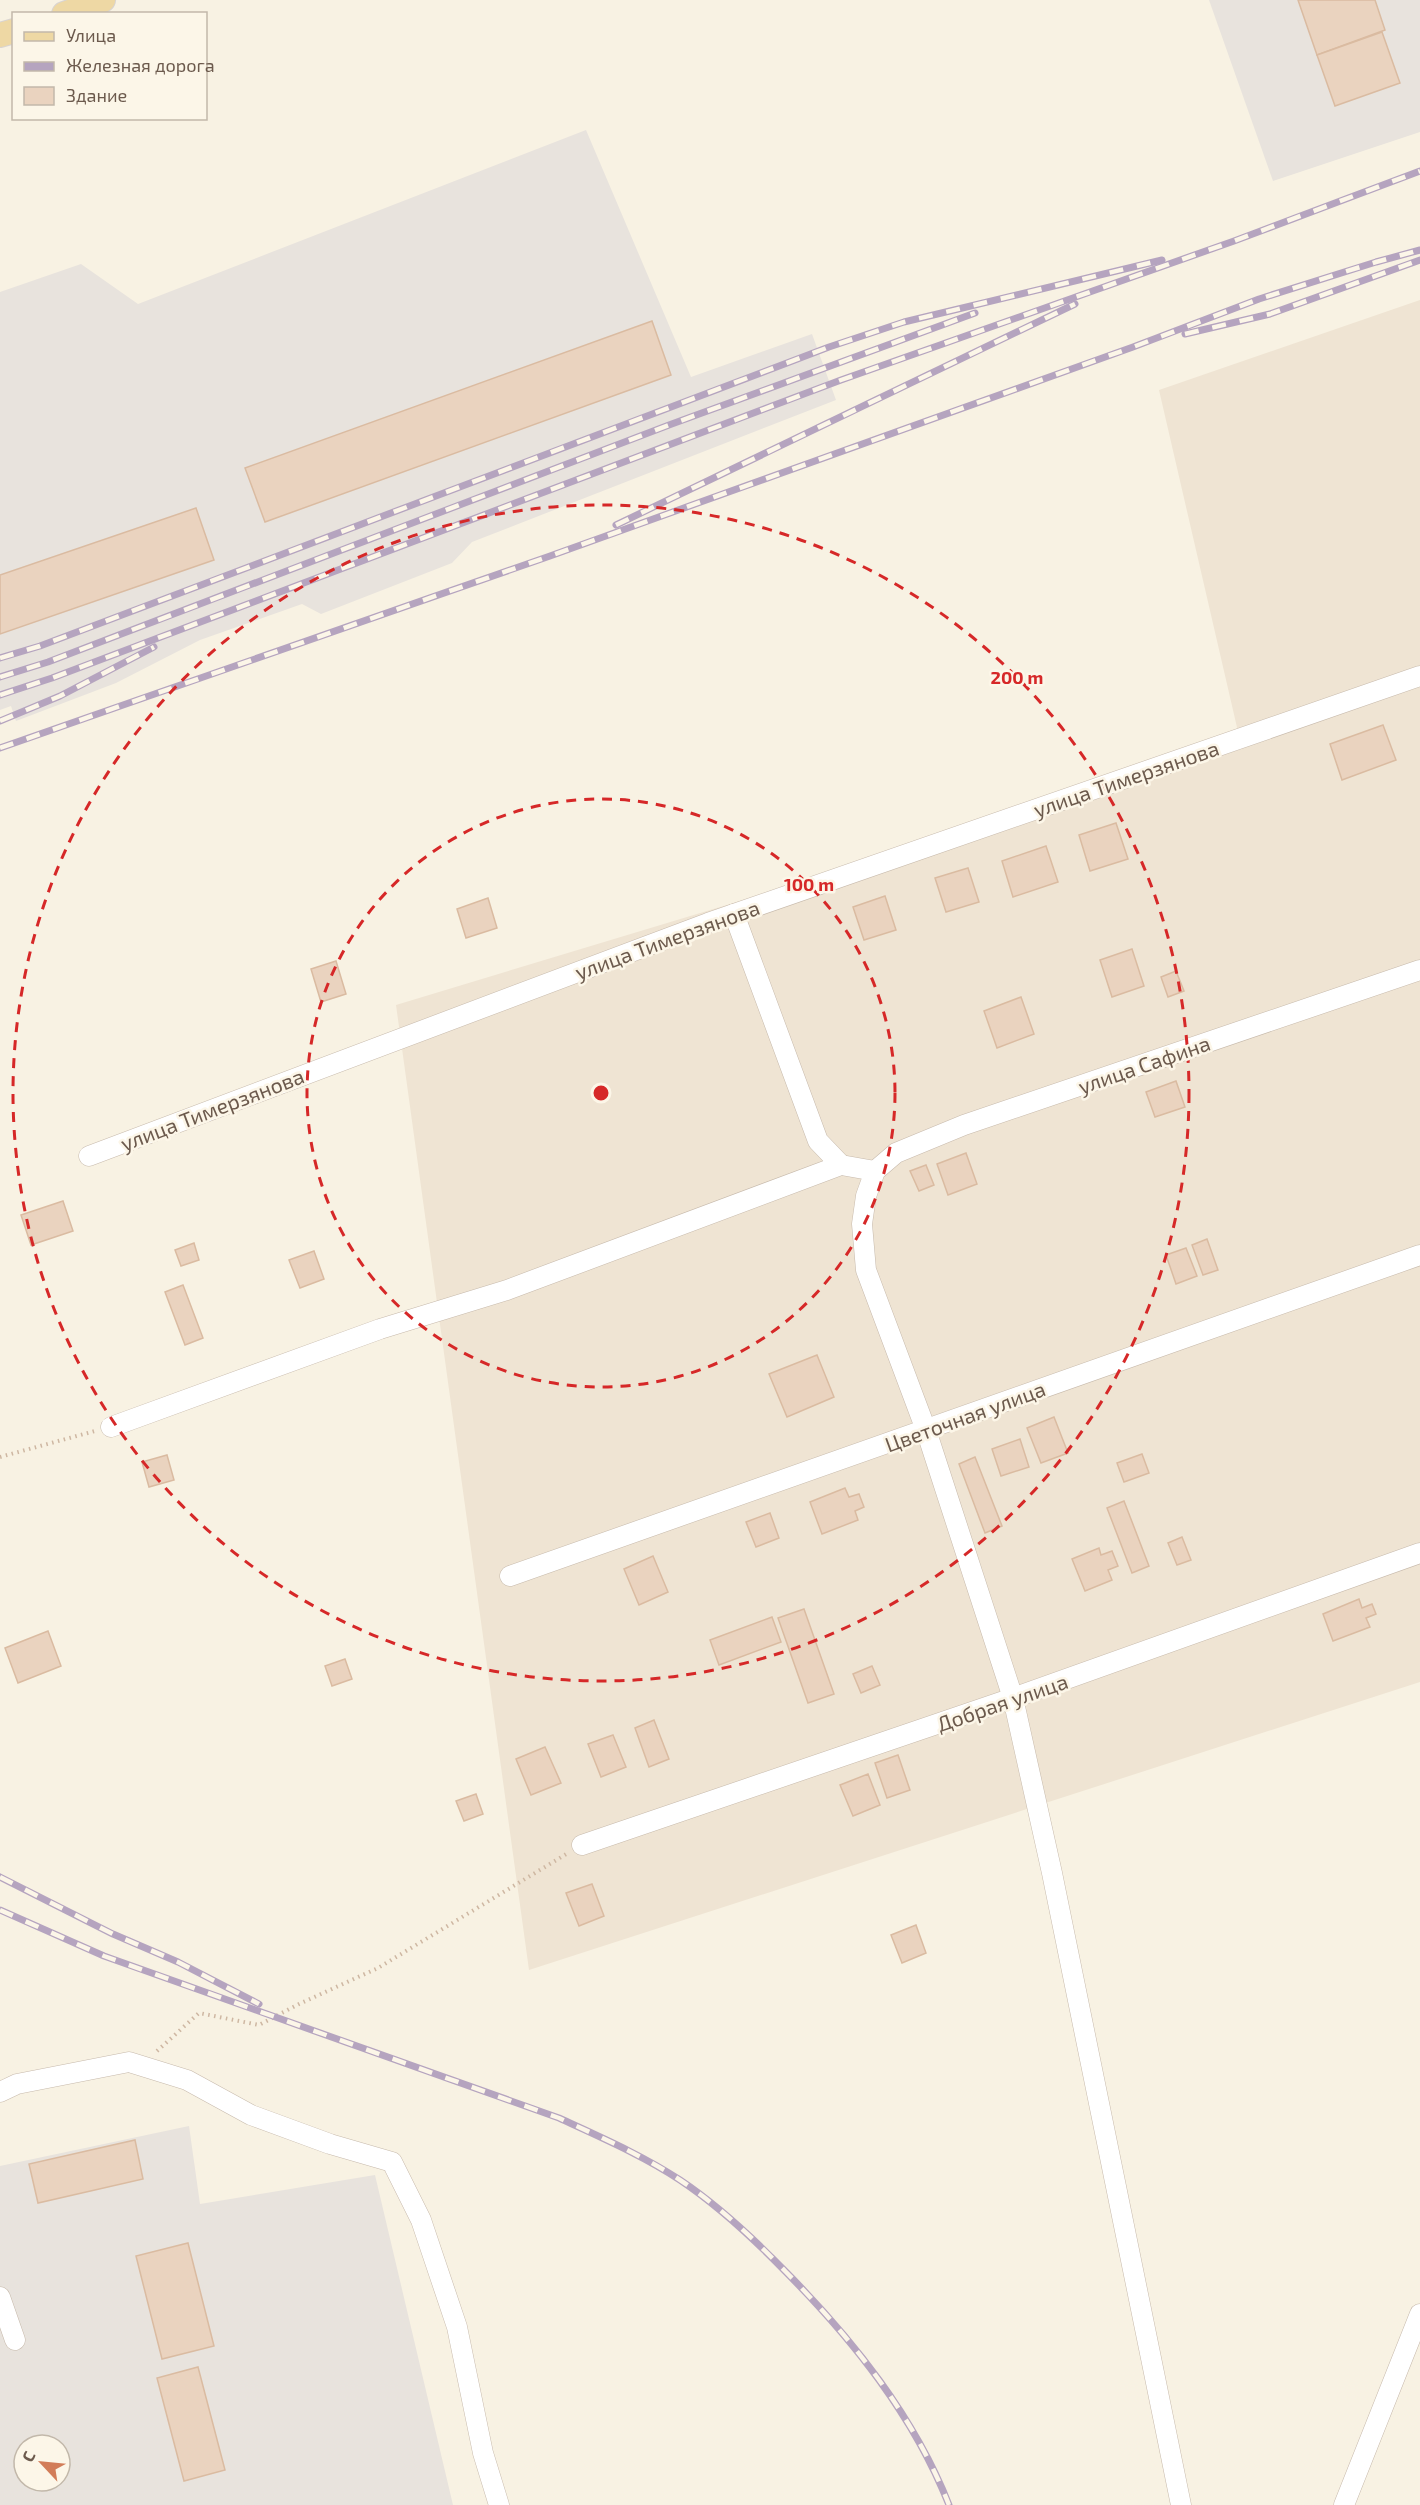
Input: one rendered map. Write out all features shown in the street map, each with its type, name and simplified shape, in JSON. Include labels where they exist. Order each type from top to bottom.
[{"type":"main road","points":[[70,12],[103,0]]},
{"type":"street","name":"улица Тимерзянова","points":[[89,1156],[734,914],[1420,676]]},
{"type":"street","points":[[734,914],[818,1141],[841,1165]]},
{"type":"street","name":"улица Сафина","points":[[875,1171],[896,1153],[964,1125],[1420,970]]},
{"type":"street","points":[[111,1427],[380,1329],[507,1290],[841,1165],[875,1171],[866,1196],[862,1224],[866,1270],[926,1430],[1013,1698],[1052,1873],[1181,2505]]},
{"type":"street","name":"Цветочная улица","points":[[510,1576],[1420,1255]]},
{"type":"street","name":"Добрая улица","points":[[582,1845],[1013,1698],[1420,1553]]},
{"type":"street","points":[[0,2092],[17,2084],[129,2062],[187,2080],[251,2115],[330,2145],[392,2162],[420,2220],[457,2327],[483,2453],[499,2505]]},
{"type":"street","points":[[0,2297],[15,2340]]},
{"type":"street","points":[[1344,2505],[1420,2314]]},
{"type":"path","points":[[0,1457],[111,1427]]},
{"type":"path","points":[[141,2066],[199,2013],[259,2025],[378,1968],[582,1845]]},
{"type":"shaded area","points":[[1209,0],[1420,0],[1420,132],[1273,181]]},
{"type":"shaded area","points":[[586,130],[691,377],[812,334],[836,400],[472,542],[452,563],[321,614],[302,604],[200,640],[116,683],[16,721],[11,706],[0,710],[0,292],[81,264],[138,304]]},
{"type":"shaded area","points":[[1420,300],[1420,1682],[529,1970],[396,1005],[1242,749],[1159,390]]},
{"type":"shaded area","points":[[189,2126],[200,2204],[375,2175],[453,2505],[0,2505],[0,2166]]},
{"type":"building","points":[[1298,0],[1375,0],[1385,30],[1317,55]]},
{"type":"building","points":[[1382,32],[1400,83],[1335,106],[1317,55]]},
{"type":"building","points":[[652,321],[671,375],[265,522],[245,468]]},
{"type":"building","points":[[196,508],[214,560],[0,634],[0,575]]},
{"type":"building","points":[[1383,725],[1396,760],[1342,780],[1330,744]]},
{"type":"building","points":[[1116,823],[1128,859],[1090,871],[1079,835]]},
{"type":"building","points":[[1046,846],[1058,882],[1013,897],[1002,861]]},
{"type":"building","points":[[968,868],[979,902],[946,912],[935,878]]},
{"type":"building","points":[[885,896],[896,930],[864,940],[853,907]]},
{"type":"building","points":[[488,898],[497,928],[466,938],[457,909]]},
{"type":"building","points":[[1132,949],[1144,986],[1112,997],[1100,960]]},
{"type":"building","points":[[336,961],[346,994],[321,1002],[311,969]]},
{"type":"building","points":[[1176,971],[1184,991],[1168,997],[1161,977]]},
{"type":"building","points":[[1021,997],[1034,1034],[997,1048],[984,1011]]},
{"type":"building","points":[[1176,1081],[1185,1107],[1155,1117],[1146,1092]]},
{"type":"building","points":[[966,1153],[977,1184],[948,1195],[937,1164]]},
{"type":"building","points":[[926,1165],[934,1185],[919,1191],[910,1171]]},
{"type":"building","points":[[63,1201],[73,1231],[31,1245],[21,1215]]},
{"type":"building","points":[[1207,1239],[1218,1270],[1203,1275],[1192,1245]]},
{"type":"building","points":[[194,1243],[199,1260],[181,1266],[175,1250]]},
{"type":"building","points":[[1186,1248],[1197,1276],[1176,1284],[1166,1255]]},
{"type":"building","points":[[314,1251],[324,1279],[300,1288],[289,1260]]},
{"type":"building","points":[[183,1285],[203,1338],[185,1345],[165,1292]]},
{"type":"building","points":[[817,1355],[834,1397],[787,1417],[769,1374]]},
{"type":"building","points":[[1054,1417],[1068,1453],[1041,1463],[1027,1428]]},
{"type":"building","points":[[1020,1439],[1029,1467],[1001,1476],[992,1449]]},
{"type":"building","points":[[1142,1454],[1149,1473],[1124,1482],[1117,1463]]},
{"type":"building","points":[[167,1455],[174,1480],[149,1487],[142,1462]]},
{"type":"building","points":[[975,1457],[1002,1526],[985,1533],[959,1464]]},
{"type":"building","points":[[845,1488],[849,1497],[859,1494],[864,1507],[855,1511],[858,1520],[822,1534],[810,1502]]},
{"type":"building","points":[[1124,1501],[1149,1566],[1132,1573],[1107,1508]]},
{"type":"building","points":[[770,1513],[779,1538],[756,1547],[746,1522]]},
{"type":"building","points":[[1182,1537],[1191,1560],[1177,1565],[1168,1543]]},
{"type":"building","points":[[1099,1548],[1101,1555],[1112,1551],[1118,1566],[1108,1570],[1112,1580],[1085,1591],[1072,1559]]},
{"type":"building","points":[[653,1556],[668,1592],[639,1605],[624,1569]]},
{"type":"building","points":[[1359,1599],[1362,1608],[1372,1604],[1376,1614],[1366,1618],[1370,1627],[1333,1641],[1323,1614]]},
{"type":"building","points":[[804,1609],[834,1694],[808,1703],[778,1618]]},
{"type":"building","points":[[772,1617],[781,1642],[719,1665],[710,1640]]},
{"type":"building","points":[[48,1631],[61,1666],[18,1683],[5,1648]]},
{"type":"building","points":[[345,1659],[352,1679],[332,1686],[325,1666]]},
{"type":"building","points":[[872,1666],[880,1685],[861,1693],[853,1674]]},
{"type":"building","points":[[654,1720],[669,1759],[649,1767],[635,1728]]},
{"type":"building","points":[[613,1735],[626,1767],[601,1777],[588,1744]]},
{"type":"building","points":[[545,1747],[561,1783],[531,1795],[516,1759]]},
{"type":"building","points":[[898,1755],[910,1790],[887,1798],[875,1763]]},
{"type":"building","points":[[868,1774],[880,1805],[853,1816],[840,1785]]},
{"type":"building","points":[[476,1794],[483,1814],[464,1821],[456,1801]]},
{"type":"building","points":[[592,1884],[604,1916],[579,1926],[566,1893]]},
{"type":"building","points":[[916,1925],[926,1953],[902,1963],[891,1935]]},
{"type":"building","points":[[135,2140],[143,2179],[38,2203],[29,2164]]},
{"type":"building","points":[[188,2243],[214,2346],[162,2359],[136,2256]]},
{"type":"building","points":[[198,2367],[225,2470],[184,2481],[157,2378]]},
{"type":"railway","points":[[0,695],[52,678],[841,380],[1234,241],[1420,171]]},
{"type":"railway","points":[[0,748],[550,556],[1133,347],[1259,299],[1420,250]]},
{"type":"railway","points":[[0,658],[40,646],[829,347],[904,322],[1162,260]]},
{"type":"railway","points":[[1185,334],[1270,314],[1420,260]]},
{"type":"railway","points":[[616,525],[1075,304]]},
{"type":"railway","points":[[0,677],[48,662],[669,425],[975,313]]},
{"type":"railway","points":[[0,721],[60,696],[154,647]]},
{"type":"railway","points":[[0,1877],[113,1934],[178,1962],[259,2004]]},
{"type":"railway","points":[[0,1910],[104,1956],[559,2118],[666,2171],[736,2223],[811,2298],[858,2352],[900,2410],[935,2472],[949,2505]]}]
